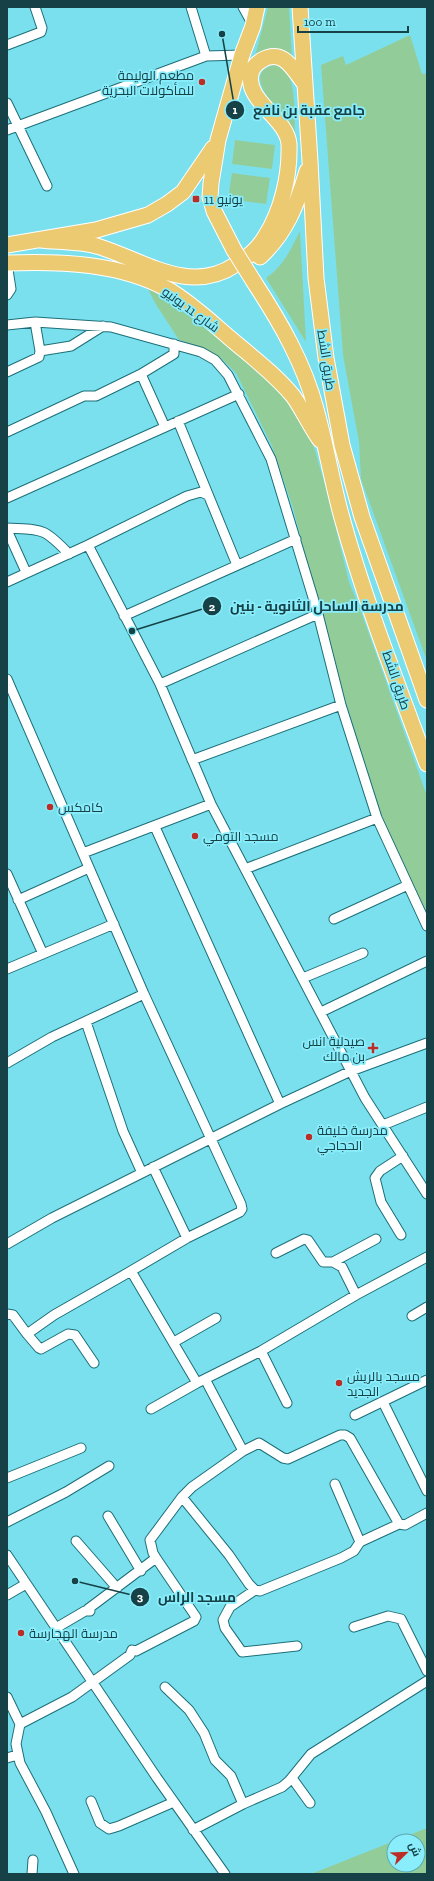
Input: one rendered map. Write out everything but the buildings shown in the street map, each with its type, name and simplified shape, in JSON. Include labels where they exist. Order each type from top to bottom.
[{"type":"highway","points":[[7,245],[96,230],[148,216],[183,192],[197,174],[218,140],[242,55],[253,26],[257,7]]},
{"type":"highway","name":"طريق الشط","points":[[300,7],[317,285],[326,358],[342,445],[362,517],[427,700]]},
{"type":"highway","points":[[40,240],[89,244],[176,276],[207,277],[226,271],[252,254],[272,227],[284,191],[288,157],[287,137],[282,126],[259,99],[250,78],[252,69],[258,62],[265,58],[281,57],[291,64],[304,84]]},
{"type":"highway","name":"طريق الشط","points":[[218,140],[212,169],[210,197],[214,211],[234,250],[275,314],[301,366],[316,409],[342,518],[366,592],[427,764]]},
{"type":"highway","points":[[146,279],[174,284],[198,284],[219,281],[233,276],[253,263],[278,238],[291,218],[310,161]]},
{"type":"highway","name":"شارع 11 يونيو","points":[[7,263],[62,263],[93,267],[146,279],[170,291],[192,307],[282,384],[301,407],[310,426],[325,447]]},
{"type":"street","points":[[7,45],[41,32],[42,28],[35,7]]},
{"type":"street","points":[[191,7],[206,56]]},
{"type":"street","points":[[243,7],[253,26]]},
{"type":"street","points":[[7,130],[206,56],[242,55]]},
{"type":"street","points":[[7,102],[47,186]]},
{"type":"street","points":[[7,263],[11,289],[7,295]]},
{"type":"street","points":[[7,372],[39,357],[40,351],[34,322]]},
{"type":"street","points":[[7,325],[34,322],[103,326],[201,352],[215,360],[228,375],[271,459],[318,614],[341,705],[377,818],[427,926]]},
{"type":"street","points":[[40,351],[63,349],[71,346],[103,326]]},
{"type":"street","points":[[7,432],[84,396],[96,396],[141,374],[174,354],[174,344]]},
{"type":"street","points":[[141,374],[165,427]]},
{"type":"street","points":[[7,498],[239,394]]},
{"type":"street","points":[[178,421],[237,565]]},
{"type":"street","points":[[7,582],[26,572],[88,545],[187,496],[201,492],[208,495]]},
{"type":"street","points":[[26,572],[7,529],[39,530],[45,532],[51,535],[69,554]]},
{"type":"street","points":[[124,616],[296,539]]},
{"type":"street","points":[[88,545],[160,684],[211,804],[351,1071],[427,1194]]},
{"type":"street","points":[[160,684],[318,614]]},
{"type":"street","points":[[7,679],[10,692],[83,853],[144,994],[242,1209],[236,1214],[187,1238],[54,1315],[27,1334]]},
{"type":"street","points":[[192,760],[341,705]]},
{"type":"street","points":[[83,853],[155,827],[211,804]]},
{"type":"street","points":[[245,869],[377,818]]},
{"type":"street","points":[[155,827],[280,1104]]},
{"type":"street","points":[[18,900],[89,868]]},
{"type":"street","points":[[7,874],[9,886],[18,900],[43,954]]},
{"type":"street","points":[[334,919],[408,886]]},
{"type":"street","points":[[7,969],[114,924]]},
{"type":"street","points":[[303,978],[363,953]]},
{"type":"street","points":[[321,1012],[427,961]]},
{"type":"street","points":[[7,1063],[52,1038],[144,994]]},
{"type":"street","points":[[86,1022],[123,1131],[142,1173]]},
{"type":"street","points":[[7,1244],[52,1218],[280,1104],[351,1071],[427,1043]]},
{"type":"street","points":[[383,1125],[427,1107]]},
{"type":"street","points":[[402,1235],[381,1202],[375,1178],[380,1171],[403,1156]]},
{"type":"street","points":[[153,1167],[187,1238]]},
{"type":"street","points":[[418,1181],[427,1176]]},
{"type":"street","points":[[333,1262],[376,1238]]},
{"type":"street","points":[[276,1253],[304,1240],[310,1243],[323,1262],[333,1262],[342,1267],[356,1295]]},
{"type":"street","points":[[151,1409],[201,1381],[261,1351],[356,1295],[427,1257]]},
{"type":"street","points":[[131,1271],[174,1342],[201,1381],[243,1450]]},
{"type":"street","points":[[412,1316],[427,1307]]},
{"type":"street","points":[[7,1314],[13,1315],[39,1348],[68,1334],[75,1335],[94,1363]]},
{"type":"street","points":[[174,1342],[216,1318]]},
{"type":"street","points":[[261,1351],[287,1403]]},
{"type":"street","points":[[355,1415],[427,1380]]},
{"type":"street","points":[[383,1402],[427,1491]]},
{"type":"street","points":[[20,1724],[72,1697],[94,1683],[130,1655],[132,1650],[136,1651],[196,1619],[180,1591],[153,1553],[150,1540],[182,1497],[201,1480],[243,1450],[259,1443],[283,1458],[288,1459],[340,1435],[345,1435],[350,1438],[399,1524]]},
{"type":"street","points":[[7,1478],[80,1448]]},
{"type":"street","points":[[7,1522],[66,1492],[109,1466]]},
{"type":"street","points":[[335,1484],[360,1542]]},
{"type":"street","points":[[182,1497],[255,1590]]},
{"type":"street","points":[[297,1646],[242,1652],[225,1628],[223,1620],[230,1607],[255,1590],[260,1591],[341,1558],[354,1552],[360,1542],[399,1524],[405,1525],[427,1514]]},
{"type":"street","points":[[108,1516],[141,1571]]},
{"type":"street","points":[[76,1541],[117,1588]]},
{"type":"street","points":[[7,1555],[193,1830],[225,1874]]},
{"type":"street","points":[[56,1628],[85,1612],[90,1612],[88,1609],[141,1571],[156,1558]]},
{"type":"street","points":[[7,1595],[26,1584]]},
{"type":"street","points":[[354,1627],[388,1616],[400,1619],[427,1671]]},
{"type":"street","points":[[193,1830],[243,1804],[282,1787],[292,1778],[311,1754],[427,1681]]},
{"type":"street","points":[[165,1687],[189,1710],[204,1733],[215,1760],[231,1776],[243,1804]]},
{"type":"street","points":[[7,1697],[20,1724],[17,1737],[17,1755],[74,1874]]},
{"type":"street","points":[[7,1758],[17,1755]]},
{"type":"street","points":[[292,1778],[310,1804]]},
{"type":"street","points":[[90,1801],[100,1823],[103,1827],[109,1829],[174,1802]]},
{"type":"street","points":[[32,1874],[33,1860]]},
{"type":"green space","points":[[268,7],[289,7],[292,58],[254,60]]},
{"type":"green space","points":[[410,35],[422,74],[427,73],[427,661],[361,479],[359,442],[343,355],[321,65],[343,56],[346,65]]},
{"type":"green space","points":[[278,64],[284,68],[289,75],[291,83],[294,104],[295,132],[266,95],[261,85],[260,76],[265,69]]},
{"type":"green space","points":[[235,140],[275,145],[272,169],[232,164]]},
{"type":"green space","points":[[232,173],[270,178],[266,204],[228,199]]},
{"type":"green space","points":[[300,231],[306,342],[266,278],[282,263]]},
{"type":"green space","points":[[146,285],[167,302],[194,319],[277,387],[297,409],[310,434],[326,488],[349,582],[427,796],[427,917],[379,811],[326,636],[293,508],[272,446],[236,373],[221,358],[197,346],[179,340],[155,303]]},
{"type":"green space","points":[[427,1828],[427,1874],[311,1874],[386,1844],[386,1873],[426,1873],[426,1833],[414,1833]]},
{"type":"place","name":"جامع عقبة بن نافع","points":[[222,34]]},
{"type":"place","name":"مطعم الوليمة للمأكولات البحرية","points":[[202,82]]},
{"type":"place","name":"11 يونيو","points":[[196,199]]},
{"type":"place","name":"مدرسة الساحل الثانوية - بنين","points":[[132,631]]},
{"type":"place","name":"كامكس","points":[[50,807]]},
{"type":"place","name":"مسجد التومي","points":[[195,836]]},
{"type":"place","name":"صيدلية انس بن مالك","points":[[373,1048]]},
{"type":"place","name":"مدرسة خليفة الحجاجي","points":[[309,1137]]},
{"type":"place","name":"مسجد بالريش الجديد","points":[[339,1383]]},
{"type":"place","name":"مسجد الراس","points":[[75,1581]]},
{"type":"place","name":"مدرسة الهجارسة","points":[[21,1633]]}]
